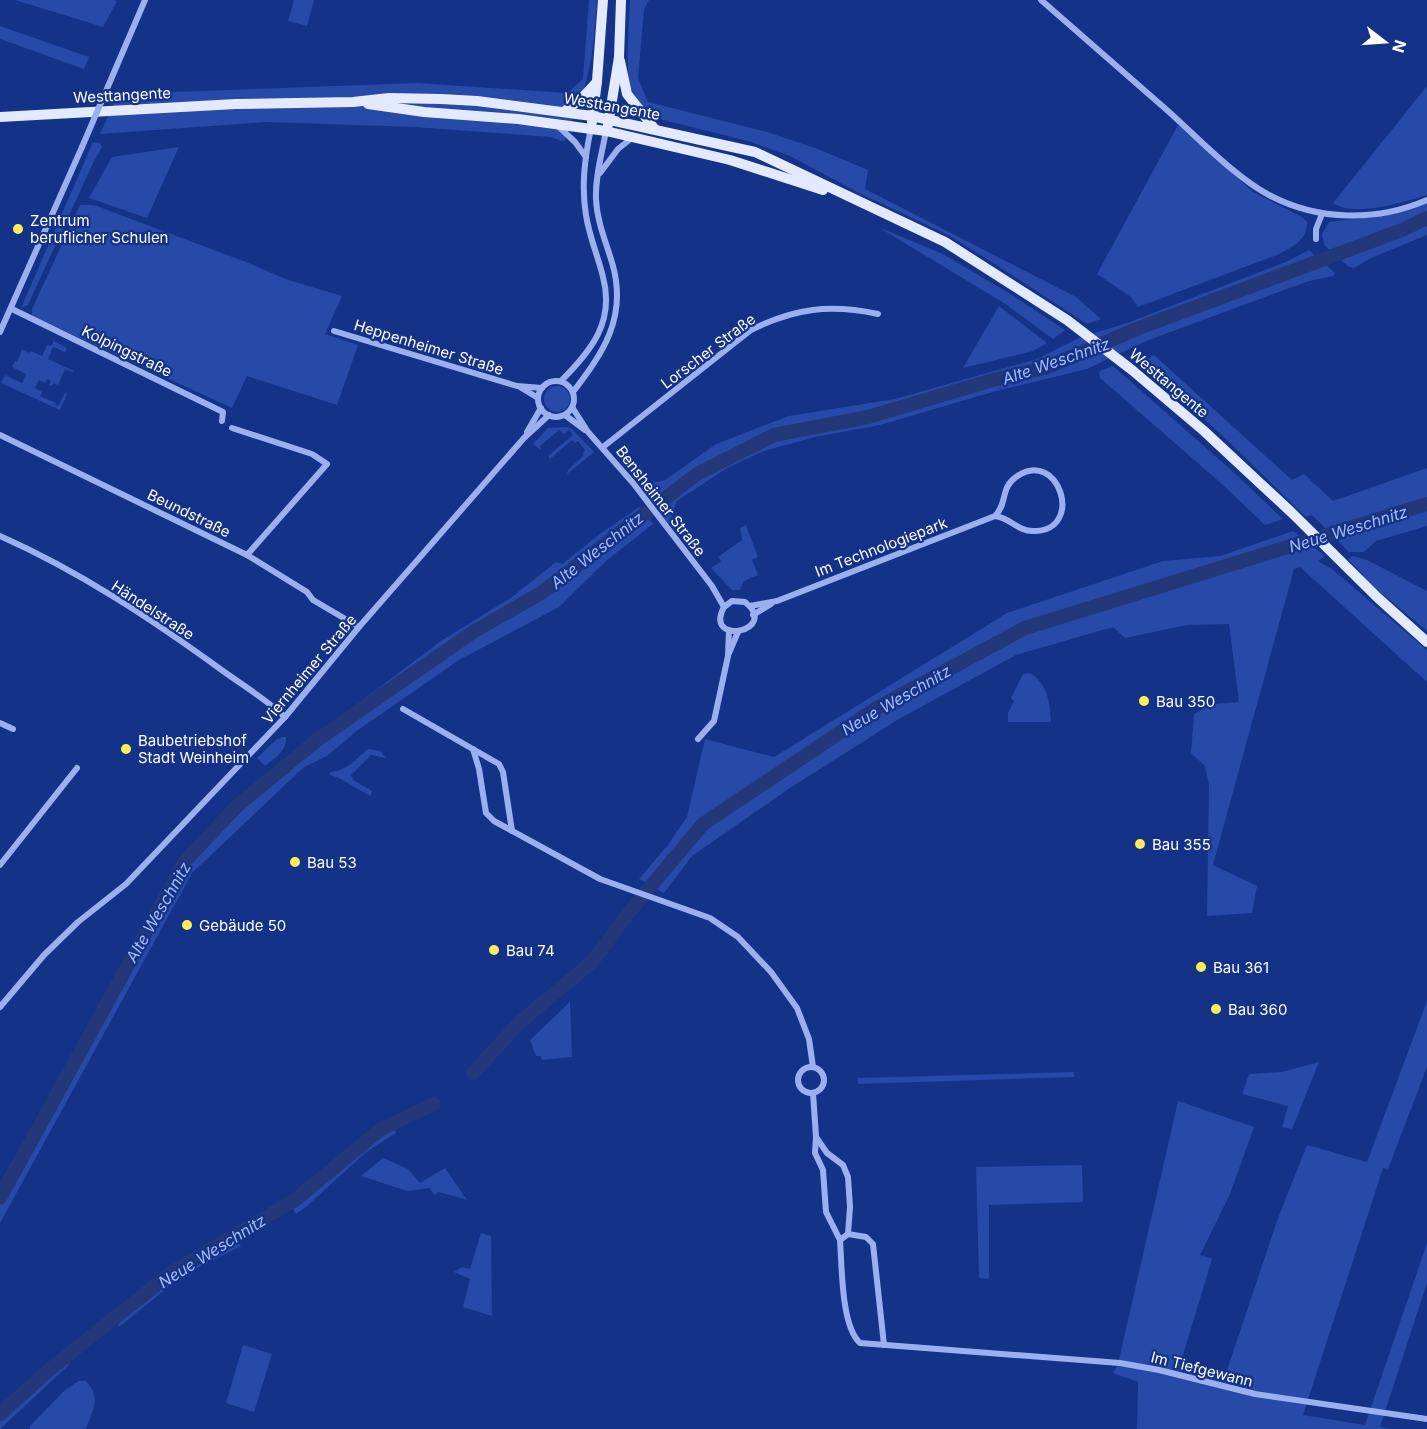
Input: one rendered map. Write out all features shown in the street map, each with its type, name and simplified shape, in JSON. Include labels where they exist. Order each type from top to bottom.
[{"type":"main road","points":[[591,128],[603,0]]},
{"type":"main road","points":[[606,131],[619,57],[621,0]]},
{"type":"main road","points":[[619,57],[627,94],[654,128]]},
{"type":"main road","points":[[564,112],[584,96],[597,81]]},
{"type":"main road","name":"Westtangente","points":[[0,117],[236,104],[353,102],[389,98],[441,99],[477,101],[592,116],[755,152],[945,242],[1067,320],[1132,370],[1203,431],[1427,642]]},
{"type":"main road","name":"Westtangente","points":[[353,102],[409,110],[591,128],[730,160],[854,199]]},
{"type":"street","points":[[0,332],[145,0]]},
{"type":"street","points":[[1041,0],[1231,167],[1268,194],[1291,205],[1322,214],[1339,216],[1369,215],[1396,210],[1427,200]]},
{"type":"street","points":[[555,124],[575,142],[586,157]]},
{"type":"street","points":[[561,381],[592,349],[600,332],[604,315],[606,298],[604,278],[586,216],[584,185],[591,128]]},
{"type":"street","points":[[573,392],[601,353],[613,326],[616,308],[616,281],[598,216],[596,199],[606,131]]},
{"type":"street","points":[[598,176],[618,149],[633,137]]},
{"type":"street","points":[[1316,238],[1316,229],[1322,214]]},
{"type":"street","name":"Lorscher Straße","points":[[603,447],[751,330],[775,318],[797,311],[822,308],[878,314]]},
{"type":"street","name":"Kolpingstraße","points":[[12,309],[223,412],[222,421]]},
{"type":"street","name":"Heppenheimer Straße","points":[[334,331],[517,386],[542,388]]},
{"type":"street","points":[[550,381],[561,381],[570,387],[574,402],[565,415],[549,416],[541,408],[538,398],[542,388],[550,381]]},
{"type":"street","name":"Heppenheimer Straße","points":[[517,386],[538,398]]},
{"type":"street","name":"Bensheimer Straße","points":[[572,407],[588,432]]},
{"type":"street","name":"Viernheimer Straße","points":[[524,438],[541,408]]},
{"type":"street","name":"Bensheimer Straße","points":[[565,415],[588,432],[603,447],[712,586],[724,607],[722,622],[729,630]]},
{"type":"street","name":"Viernheimer Straße","points":[[0,1007],[45,954],[78,922],[126,884],[285,717],[359,627],[524,438],[549,416]]},
{"type":"street","points":[[232,428],[312,454],[327,464],[247,555]]},
{"type":"street","name":"Beundstraße","points":[[0,435],[247,555],[307,592],[313,600],[359,627]]},
{"type":"street","points":[[1031,471],[1043,473],[1054,479],[1061,490],[1063,502],[1060,514],[1056,521],[1046,528],[1026,531],[1018,528],[1006,518],[995,516],[1003,506],[1007,487],[1020,474],[1031,471]]},
{"type":"street","name":"Im Technologiepark","points":[[753,615],[777,601],[995,516]]},
{"type":"street","name":"Händelstraße","points":[[0,536],[70,571],[121,602],[203,656],[285,717]]},
{"type":"street","name":"Bensheimer Straße","points":[[712,586],[732,601],[744,602],[750,606]]},
{"type":"street","points":[[724,607],[732,601]]},
{"type":"street","name":"Im Technologiepark","points":[[750,606],[777,601]]},
{"type":"street","points":[[698,739],[714,721],[728,656],[729,630],[743,631],[751,625],[753,615],[750,606]]},
{"type":"street","points":[[728,656],[738,632]]},
{"type":"street","points":[[403,709],[501,767],[512,831]]},
{"type":"street","points":[[0,723],[13,729]]},
{"type":"street","points":[[473,749],[479,769],[486,813],[494,821],[600,879],[654,899],[687,908],[710,918],[738,937],[755,954],[797,1008],[808,1039],[813,1067],[823,1074],[824,1083],[813,1093],[804,1091],[798,1080],[803,1070],[813,1067]]},
{"type":"street","points":[[0,865],[77,768]]},
{"type":"street","points":[[813,1093],[815,1153],[822,1165],[826,1212],[840,1240],[848,1234],[866,1237],[873,1244],[885,1345]]},
{"type":"street","points":[[816,1137],[827,1154],[843,1165],[848,1177],[850,1207],[848,1234]]},
{"type":"street","name":"Im Tiefgewann","points":[[840,1240],[847,1316],[854,1338],[860,1343],[1120,1363],[1159,1370],[1255,1394],[1427,1419]]},
{"type":"shaded area","points":[[15,0],[114,0],[117,1],[103,27]]},
{"type":"shaded area","points":[[294,0],[314,0],[307,26],[288,21]]},
{"type":"shaded area","points":[[589,0],[597,0],[594,41],[587,79],[578,106],[590,96],[588,109],[577,108],[574,117],[584,121],[573,119],[564,142],[551,137],[414,127],[267,122],[100,134],[118,94],[417,83],[567,93],[583,79]]},
{"type":"shaded area","points":[[630,0],[649,0],[644,10],[638,78],[648,102],[767,132],[818,149],[868,170],[865,189],[1076,297],[1101,319],[1087,324],[948,235],[861,194],[790,156],[748,141],[659,119],[646,112],[636,103],[629,82]]},
{"type":"shaded area","points":[[0,26],[89,57],[84,69],[0,39]]},
{"type":"shaded area","points":[[1427,86],[1427,195],[1393,205],[1366,209],[1342,207],[1333,203]]},
{"type":"shaded area","points":[[1178,125],[1253,192],[1302,217],[1307,222],[1307,228],[1298,243],[1277,255],[1138,307],[1131,297],[1097,274]]},
{"type":"shaded area","points":[[93,142],[100,143],[102,147],[28,305],[21,308]]},
{"type":"shaded area","points":[[179,147],[147,218],[89,198],[112,157]]},
{"type":"shaded area","points":[[1427,203],[1427,235],[1369,259],[1354,268],[1349,267],[1324,245],[1322,234],[1329,222],[1403,212]]},
{"type":"shaded area","points":[[80,205],[94,205],[288,280],[342,296],[325,334],[358,345],[337,405],[247,376],[232,408],[32,316],[32,309]]},
{"type":"shaded area","points":[[878,227],[943,254],[1065,330],[1053,339],[1007,305]]},
{"type":"shaded area","points":[[1309,250],[1335,273],[1333,276],[1309,281],[1146,341],[1087,369],[996,391],[880,425],[815,437],[764,451],[727,468],[677,501],[668,526],[639,486],[665,480],[716,444],[789,416],[895,399],[1037,359],[1079,338],[1127,323],[1286,262]]},
{"type":"shaded area","points":[[999,306],[1047,343],[1033,351],[963,368]]},
{"type":"shaded area","points":[[54,341],[67,348],[65,352],[53,347],[48,359],[74,371],[65,369],[58,385],[54,383],[52,386],[49,385],[51,381],[48,379],[45,383],[39,380],[35,388],[42,392],[40,396],[58,406],[65,393],[67,394],[60,410],[1,383],[5,375],[22,383],[26,374],[12,367],[15,361],[17,362],[22,349],[42,356],[47,345],[51,346]]},
{"type":"shaded area","points":[[1154,355],[1292,480],[1304,474],[1333,501],[1427,468],[1427,526],[1376,541],[1364,552],[1349,552],[1312,515],[1306,517],[1226,439],[1142,363]]},
{"type":"shaded area","points":[[1113,366],[1283,519],[1265,525],[1223,485],[1100,378],[1101,370]]},
{"type":"shaded area","points":[[557,386],[566,390],[570,399],[566,408],[557,412],[548,408],[544,399],[548,390]]},
{"type":"shaded area","points":[[548,428],[572,429],[594,452],[567,474],[568,470],[584,455],[585,450],[578,441],[575,443],[572,440],[550,459],[548,456],[573,435],[569,430],[564,434],[559,430],[540,446],[542,451],[533,444]]},
{"type":"shaded area","points":[[639,507],[653,524],[606,561],[559,607],[459,660],[358,730],[327,756],[304,767],[192,873],[0,1223],[0,1183],[181,862],[299,748],[441,641],[512,597],[556,562],[562,564]]},
{"type":"shaded area","points":[[746,525],[758,557],[752,560],[758,575],[744,581],[740,590],[732,590],[711,568],[721,561],[718,557],[742,540],[740,528]]},
{"type":"shaded area","points":[[1293,531],[1325,556],[1318,561],[1332,569],[1427,650],[1427,682],[1300,567],[1294,569],[1213,865],[1257,886],[1252,913],[1207,916],[1209,785],[1205,766],[1191,753],[1194,714],[1213,704],[1239,702],[1229,624],[1187,625],[1125,638],[1113,627],[1016,655],[899,719],[790,788],[692,856],[664,893],[639,879],[667,846],[687,817],[705,739],[774,757],[1007,613],[1163,561],[1220,556]]},
{"type":"shaded area","points":[[1353,556],[1367,560],[1427,591],[1427,631],[1362,577],[1363,575],[1348,559]]},
{"type":"shaded area","points":[[1030,673],[1044,688],[1049,701],[1051,722],[1008,722],[1008,713],[1014,701],[1011,698],[1023,674]]},
{"type":"shaded area","points":[[286,737],[285,746],[265,766],[257,758],[277,739]]},
{"type":"shaded area","points":[[368,749],[380,751],[386,758],[371,755],[351,775],[353,780],[372,791],[370,796],[330,775],[330,772],[351,764]]},
{"type":"shaded area","points":[[1427,1001],[1427,1067],[1388,1169],[1383,1168],[1303,1415],[1365,1425],[1427,1243],[1427,1283],[1380,1427],[1389,1429],[1137,1429],[1138,1382],[1113,1373],[1118,1364],[1178,1101],[1254,1127],[1230,1194],[1200,1255],[1212,1259],[1180,1365],[1225,1376],[1277,1221],[1307,1145],[1367,1162]]},
{"type":"shaded area","points":[[570,1002],[572,1057],[542,1060],[541,1056],[536,1056],[530,1040]]},
{"type":"shaded area","points":[[1319,1062],[1292,1129],[1282,1127],[1288,1106],[1242,1094],[1249,1074],[1282,1072]]},
{"type":"shaded area","points":[[1074,1072],[1074,1077],[858,1084],[858,1078]]},
{"type":"shaded area","points":[[393,1128],[396,1133],[366,1152],[296,1214],[292,1207],[364,1147]]},
{"type":"shaded area","points":[[383,1158],[408,1169],[420,1183],[445,1168],[467,1200],[439,1192],[434,1195],[430,1188],[407,1191],[361,1176]]},
{"type":"shaded area","points":[[1082,1165],[1083,1202],[989,1205],[989,1279],[979,1278],[976,1167]]},
{"type":"shaded area","points":[[481,1233],[491,1236],[492,1316],[463,1307],[470,1279],[454,1272],[462,1267],[470,1269]]},
{"type":"shaded area","points":[[239,1243],[241,1246],[183,1275],[119,1327],[117,1322],[181,1273]]},
{"type":"shaded area","points":[[243,1345],[272,1354],[254,1412],[226,1403]]},
{"type":"shaded area","points":[[66,1360],[70,1364],[0,1429],[0,1417]]},
{"type":"shaded area","points":[[79,1381],[86,1381],[95,1399],[86,1429],[30,1429],[30,1426],[65,1390]]},
{"type":"waterway","name":"Alte Weschnitz","points":[[0,1198],[185,861],[237,806],[317,740],[473,632],[541,593],[697,474],[774,435],[868,417],[993,380],[1045,368],[1139,328],[1402,230],[1427,218]]},
{"type":"waterway","name":"Neue Weschnitz","points":[[473,1073],[520,1022],[592,962],[630,911],[703,824],[875,709],[1025,628],[1427,504]]},
{"type":"waterway","name":"Neue Weschnitz","points":[[0,1414],[49,1370],[171,1273],[295,1200],[381,1129],[434,1104]]},
{"type":"place","name":"Zentrum beruflicher Schulen","points":[[18,229]]},
{"type":"place","name":"Bau 350","points":[[1144,701]]},
{"type":"place","name":"Baubetriebshof Stadt Weinheim","points":[[126,749]]},
{"type":"place","name":"Bau 355","points":[[1140,844]]},
{"type":"place","name":"Bau 53","points":[[295,862]]},
{"type":"place","name":"Gebäude 50","points":[[187,925]]},
{"type":"place","name":"Bau 74","points":[[494,950]]},
{"type":"place","name":"Bau 361","points":[[1201,967]]},
{"type":"place","name":"Bau 360","points":[[1216,1009]]}]
